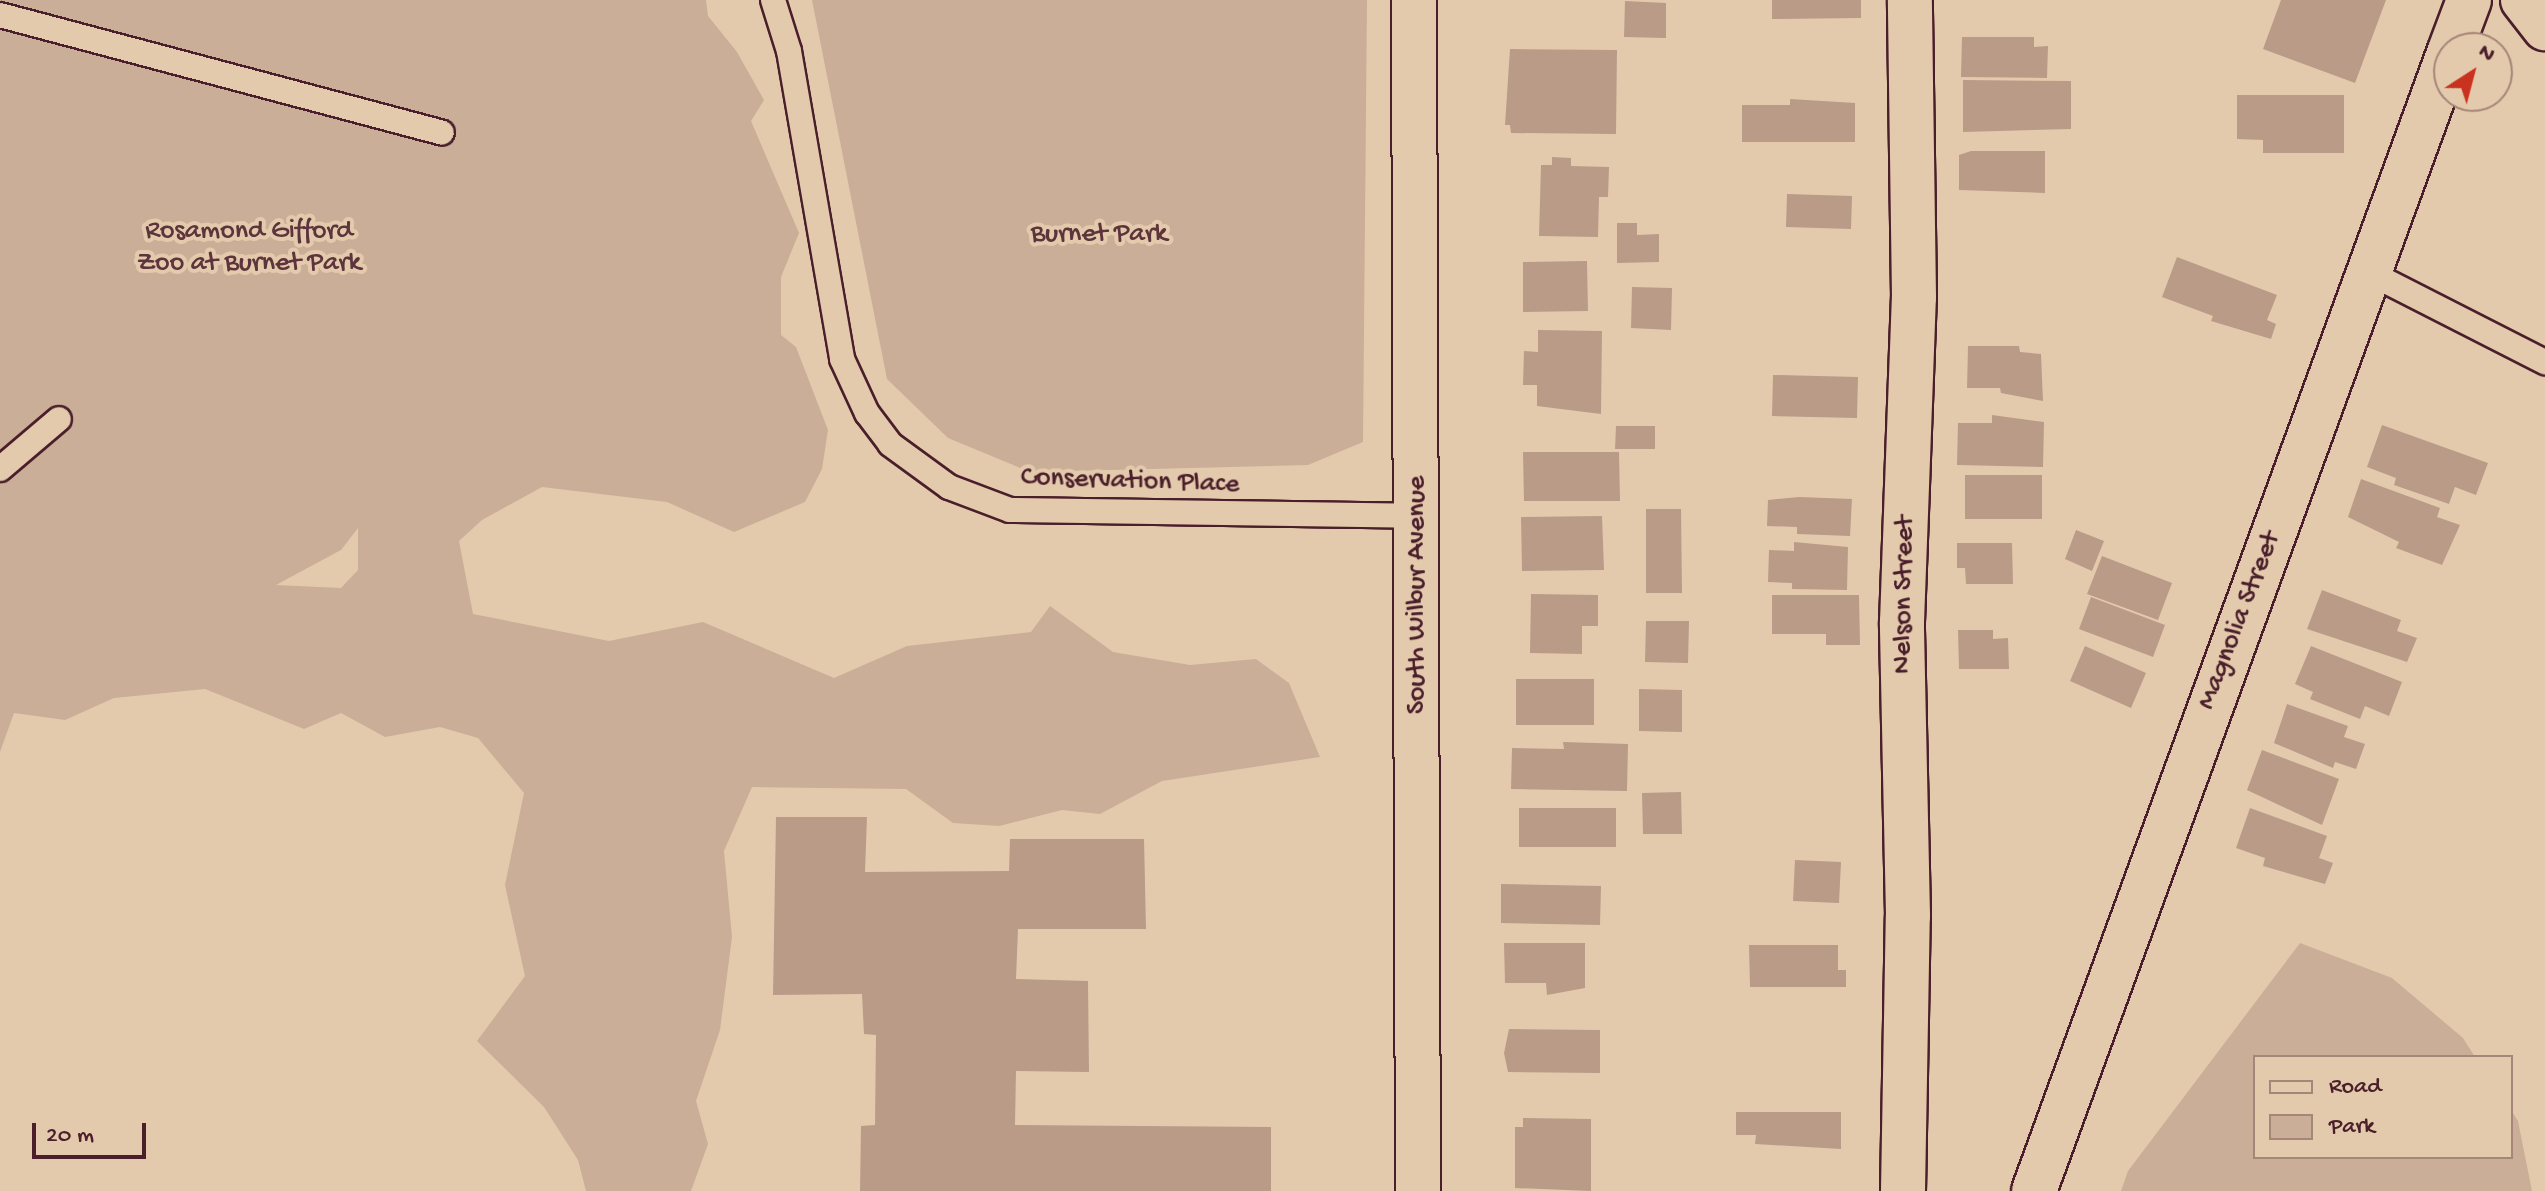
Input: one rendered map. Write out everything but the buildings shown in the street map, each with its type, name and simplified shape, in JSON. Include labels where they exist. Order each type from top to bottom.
[{"type":"street","name":"South Wilbur Avenue","points":[[1414,0],[1419,516],[1418,1191]]},
{"type":"street","name":"Nelson Street","points":[[1903,1191],[1908,916],[1902,622],[1914,297],[1910,0]]},
{"type":"street","name":"Magnolia Street","points":[[2457,32],[2469,0]]},
{"type":"street","points":[[2523,0],[2545,28]]},
{"type":"street","name":"Magnolia Street","points":[[2034,1191],[2433,96]]},
{"type":"lane","name":"Conservation Place","points":[[773,0],[789,51],[842,359],[867,413],[890,444],[949,487],[1010,510],[1419,516]]},
{"type":"lane","points":[[0,15],[442,133]]},
{"type":"lane","points":[[2368,272],[2545,362]]},
{"type":"lane","points":[[0,469],[59,419]]},
{"type":"green space","name":"Rosamond Gifford Zoo at Burnet Park","points":[[0,0],[706,0],[708,16],[737,52],[764,100],[751,121],[799,233],[781,277],[781,335],[796,347],[828,430],[822,469],[805,502],[734,532],[667,502],[542,487],[482,520],[459,541],[473,614],[609,641],[703,622],[834,678],[907,646],[1031,632],[1050,606],[1113,652],[1190,665],[1256,659],[1289,683],[1320,757],[1162,781],[1100,814],[1062,810],[999,826],[953,823],[906,789],[752,787],[724,851],[732,937],[720,1030],[696,1101],[708,1144],[691,1191],[586,1191],[578,1160],[544,1107],[477,1041],[525,976],[505,885],[524,793],[478,738],[440,727],[385,737],[341,713],[304,729],[205,689],[114,698],[65,720],[14,713],[0,752]],"holes":[[[358,528],[358,570],[341,588],[276,585],[341,550]]]},
{"type":"green space","name":"Burnet Park","points":[[812,0],[1367,0],[1363,442],[1308,465],[1030,472],[948,438],[887,379]]},
{"type":"green space","points":[[2300,943],[2392,978],[2463,1038],[2474,1055],[2253,1055],[2253,1159],[2513,1159],[2513,1113],[2518,1121],[2532,1191],[2121,1191],[2128,1171]]}]
